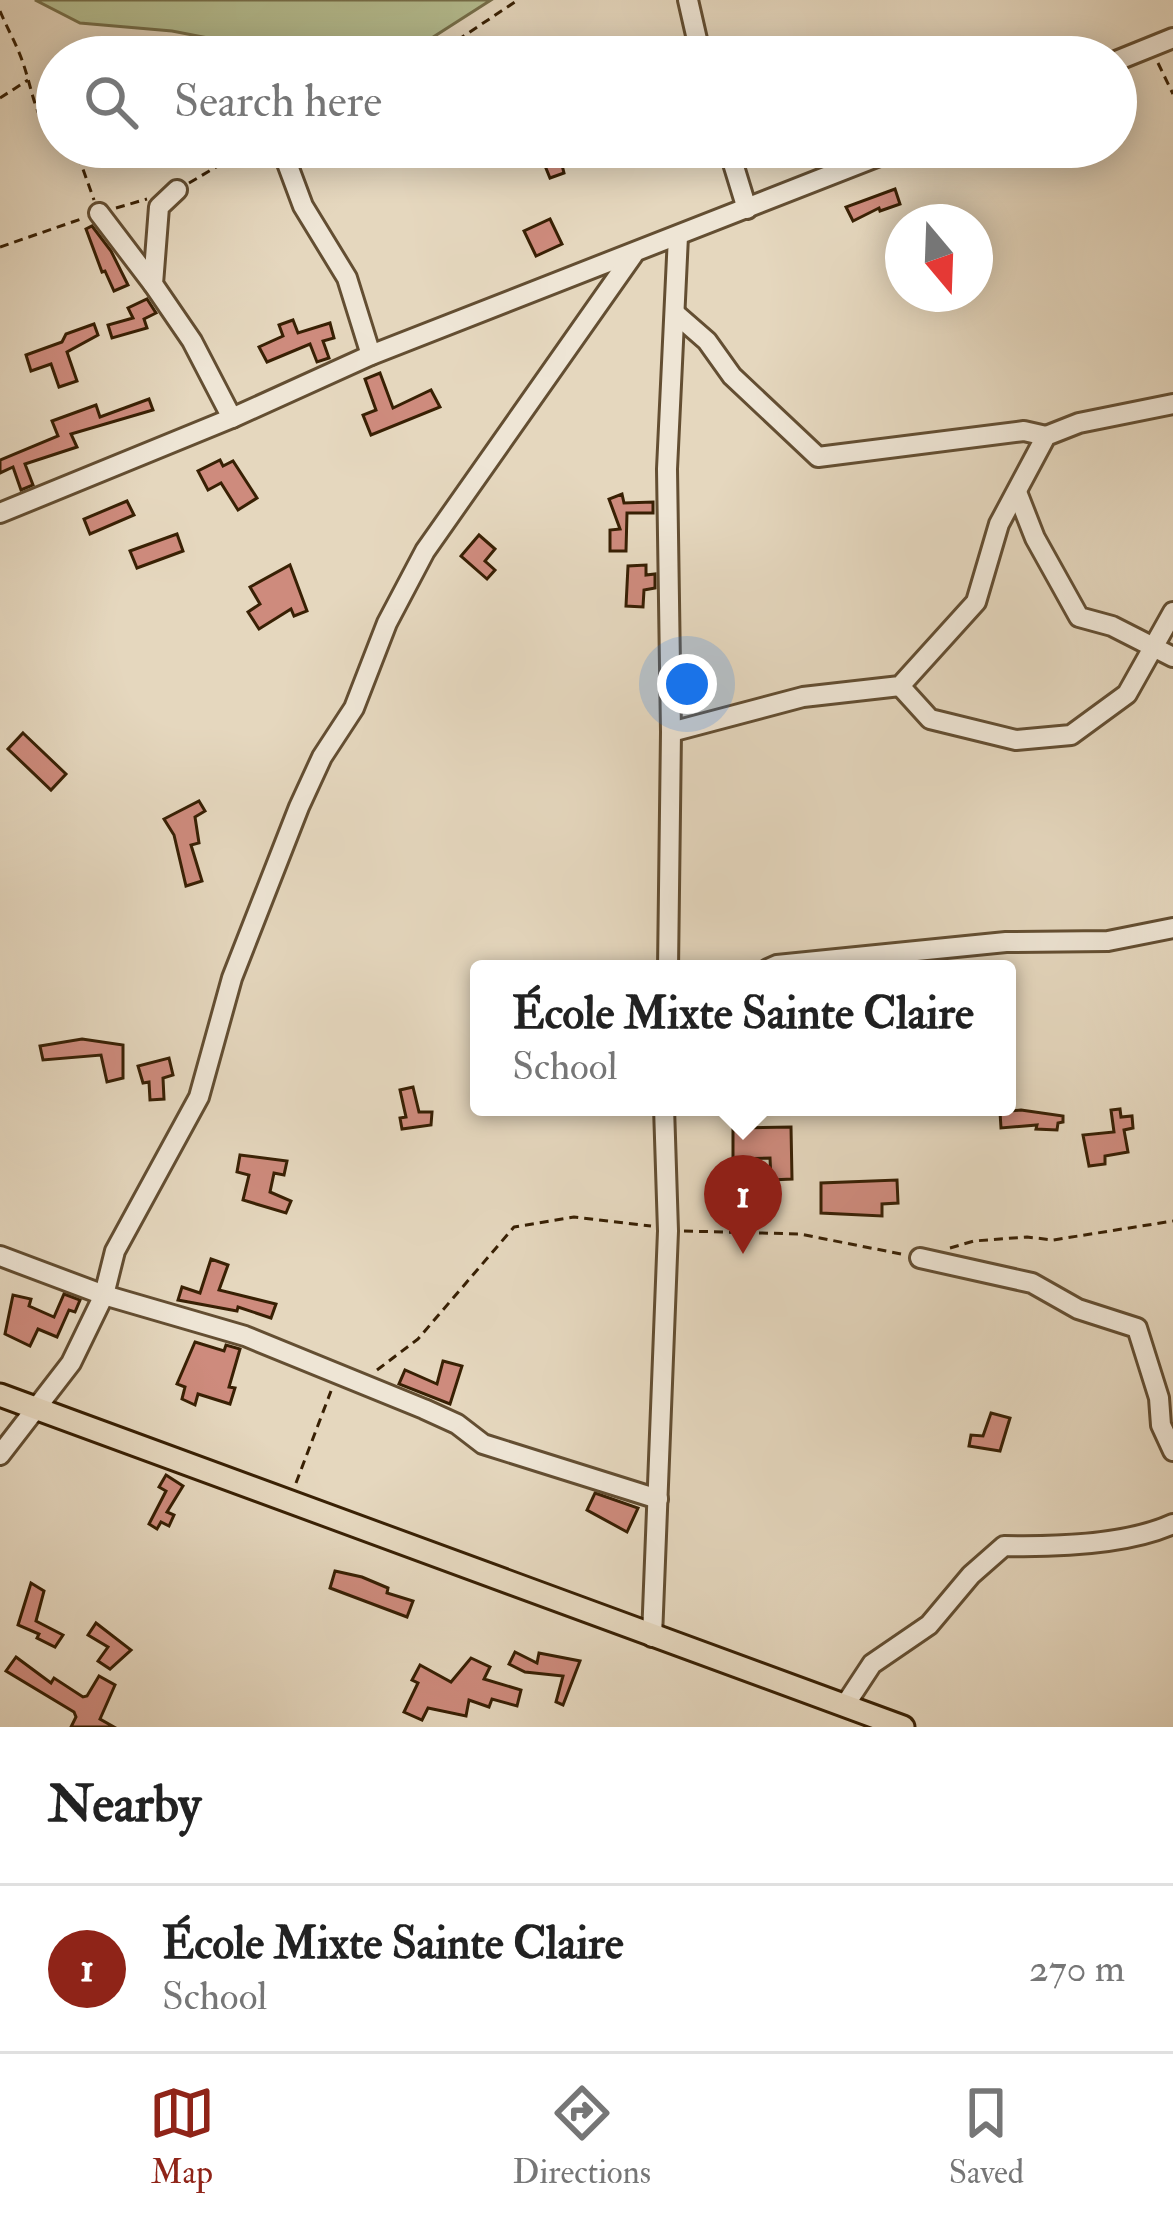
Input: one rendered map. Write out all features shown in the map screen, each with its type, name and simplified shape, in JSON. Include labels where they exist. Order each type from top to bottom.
[{"type":"main road","points":[[0,1395],[903,1727]]},
{"type":"street","points":[[688,0],[696,36]]},
{"type":"street","points":[[1137,52],[1173,38]]},
{"type":"street","points":[[289,168],[303,206],[347,278],[371,355]]},
{"type":"street","points":[[734,168],[747,209]]},
{"type":"street","points":[[0,513],[371,355],[850,168]]},
{"type":"street","points":[[153,284],[160,207],[177,190]]},
{"type":"street","points":[[99,213],[193,341],[232,418]]},
{"type":"street","points":[[668,960],[667,469],[678,236]]},
{"type":"street","points":[[0,1455],[71,1363],[104,1295],[115,1251],[199,1097],[232,978],[299,807],[322,758],[354,708],[387,623],[425,551],[633,255]]},
{"type":"street","points":[[676,314],[707,341],[732,376],[818,457],[1024,431],[1046,436],[1079,423],[1173,404]]},
{"type":"street","points":[[671,732],[803,697],[900,686],[976,602],[999,524],[1046,436]]},
{"type":"street","points":[[1017,492],[1034,538],[1079,617],[1112,626],[1173,657]]},
{"type":"street","points":[[900,686],[929,718],[1016,740],[1071,736],[1127,694],[1173,612]]},
{"type":"street","points":[[812,960],[1006,942],[1108,941],[1173,928]]},
{"type":"street","points":[[652,1637],[668,1231],[664,1116]]},
{"type":"street","points":[[0,1256],[104,1295],[245,1336],[424,1408],[483,1444],[658,1499]]},
{"type":"street","points":[[920,1258],[1032,1283],[1078,1309],[1137,1328],[1159,1398],[1161,1425],[1173,1451]]},
{"type":"street","points":[[845,1705],[872,1664],[929,1625],[970,1575],[1004,1546],[1070,1546],[1173,1524]]},
{"type":"path","points":[[464,36],[518,0]]},
{"type":"path","points":[[0,10],[36,100]]},
{"type":"path","points":[[1150,47],[1173,94]]},
{"type":"path","points":[[0,98],[28,80]]},
{"type":"path","points":[[83,168],[99,213]]},
{"type":"path","points":[[0,247],[177,190],[214,168]]},
{"type":"green space","points":[[35,0],[491,0],[435,36],[198,36],[80,23]]},
{"type":"building","points":[[546,168],[563,168],[564,173],[550,178]]},
{"type":"building","points":[[895,189],[900,204],[885,204],[885,209],[853,221],[846,207]]},
{"type":"building","points":[[550,219],[562,244],[536,256],[524,231]]},
{"type":"building","points":[[92,226],[128,285],[114,291],[102,272],[86,229]]},
{"type":"building","points":[[147,299],[156,313],[144,319],[147,328],[112,338],[108,325],[133,318],[128,308]]},
{"type":"building","points":[[293,320],[298,333],[330,323],[334,338],[323,341],[329,358],[317,362],[310,344],[267,362],[259,347],[283,336],[279,325]]},
{"type":"building","points":[[94,324],[98,335],[67,352],[77,381],[59,387],[51,364],[31,371],[26,355]]},
{"type":"building","points":[[380,373],[393,408],[431,390],[440,407],[371,435],[363,415],[376,410],[365,379]]},
{"type":"building","points":[[149,399],[153,410],[71,434],[77,447],[25,464],[33,485],[21,490],[13,467],[0,473],[0,460],[58,436],[52,421],[96,405],[100,417]]},
{"type":"building","points":[[220,460],[223,466],[233,461],[257,498],[238,510],[221,483],[208,490],[198,471]]},
{"type":"building","points":[[622,494],[624,503],[653,502],[653,513],[627,513],[626,551],[610,551],[610,530],[620,529],[609,499]]},
{"type":"building","points":[[127,501],[134,515],[90,534],[84,519]]},
{"type":"building","points":[[177,534],[183,551],[137,568],[130,551]]},
{"type":"building","points":[[479,535],[495,549],[485,561],[495,570],[487,579],[461,556]]},
{"type":"building","points":[[290,565],[307,611],[294,616],[291,609],[259,629],[248,612],[260,604],[250,587]]},
{"type":"building","points":[[646,565],[646,575],[655,574],[655,588],[644,590],[643,607],[626,606],[628,566]]},
{"type":"building","points":[[23,733],[66,774],[51,790],[8,749]]},
{"type":"building","points":[[199,801],[205,811],[195,817],[199,843],[191,845],[202,881],[186,886],[174,835],[164,819]]},
{"type":"building","points":[[82,1039],[123,1045],[123,1078],[107,1082],[101,1055],[43,1060],[40,1046]]},
{"type":"building","points":[[169,1058],[173,1075],[163,1078],[164,1099],[150,1100],[149,1082],[143,1083],[138,1066]]},
{"type":"building","points":[[413,1087],[419,1112],[432,1112],[431,1125],[402,1129],[400,1118],[406,1117],[400,1090]]},
{"type":"building","points":[[1120,1109],[1121,1117],[1132,1116],[1133,1128],[1124,1130],[1128,1152],[1105,1156],[1105,1164],[1089,1166],[1083,1135],[1114,1132],[1111,1110]]},
{"type":"building","points":[[1016,1110],[1063,1116],[1063,1122],[1057,1130],[1036,1129],[1037,1125],[1001,1128],[1000,1116],[1016,1116]]},
{"type":"building","points":[[791,1127],[792,1179],[771,1180],[770,1158],[733,1159],[733,1128]]},
{"type":"building","points":[[240,1155],[287,1161],[284,1175],[274,1173],[270,1192],[291,1201],[286,1213],[243,1200],[249,1175],[237,1172]]},
{"type":"building","points":[[897,1180],[898,1203],[882,1204],[882,1216],[821,1213],[821,1183]]},
{"type":"building","points":[[211,1259],[228,1265],[219,1290],[276,1304],[271,1318],[238,1307],[237,1311],[178,1300],[182,1287],[200,1293]]},
{"type":"building","points":[[64,1294],[80,1300],[75,1312],[69,1310],[57,1337],[38,1329],[30,1346],[5,1334],[13,1295],[31,1299],[29,1306],[54,1317]]},
{"type":"building","points":[[195,1342],[224,1351],[226,1345],[240,1349],[229,1387],[235,1388],[230,1404],[198,1394],[195,1405],[182,1399],[185,1387],[177,1384]]},
{"type":"building","points":[[443,1361],[462,1366],[450,1404],[399,1384],[405,1370],[437,1384]]},
{"type":"building","points":[[991,1413],[1010,1418],[1000,1451],[969,1446],[971,1435],[983,1436]]},
{"type":"building","points":[[166,1475],[183,1486],[167,1512],[174,1515],[169,1526],[161,1522],[157,1529],[149,1524],[166,1491],[159,1487]]},
{"type":"building","points":[[595,1493],[638,1508],[627,1532],[587,1510]]},
{"type":"building","points":[[335,1571],[362,1577],[388,1588],[387,1593],[413,1601],[407,1617],[330,1588]]},
{"type":"building","points":[[31,1583],[44,1591],[36,1621],[63,1635],[55,1647],[18,1625]]},
{"type":"building","points":[[96,1623],[131,1650],[110,1669],[98,1661],[108,1647],[88,1635]]},
{"type":"building","points":[[515,1652],[537,1663],[539,1653],[580,1661],[563,1705],[556,1702],[563,1676],[525,1672],[509,1664]]},
{"type":"building","points":[[16,1657],[51,1683],[54,1678],[83,1697],[99,1676],[115,1685],[100,1719],[114,1727],[71,1727],[74,1712],[6,1671]]},
{"type":"building","points":[[471,1658],[490,1667],[484,1679],[521,1690],[517,1706],[492,1699],[489,1707],[469,1700],[466,1716],[428,1708],[422,1720],[404,1712],[418,1683],[412,1680],[420,1665],[451,1682]]},
{"type":"place","name":"École Mixte Sainte Claire","points":[[743,1254]]}]
